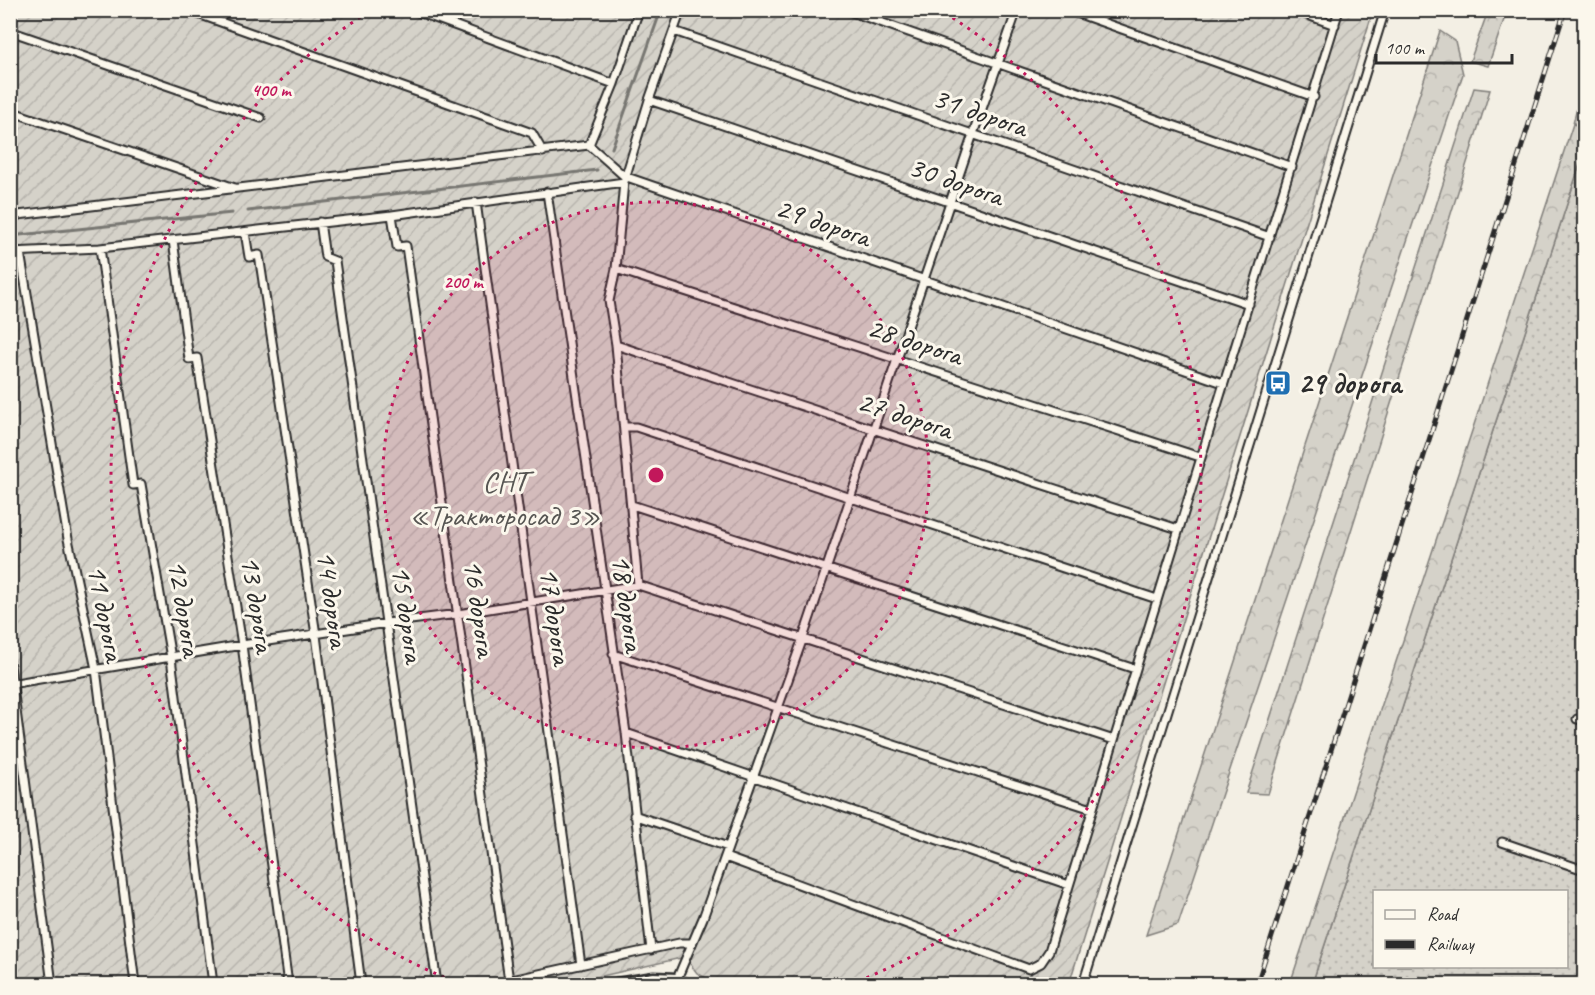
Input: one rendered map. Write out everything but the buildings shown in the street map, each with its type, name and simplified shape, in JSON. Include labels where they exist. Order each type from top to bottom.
[{"type":"street","points":[[187,10],[532,133],[543,152]]},
{"type":"street","points":[[413,10],[614,84]]},
{"type":"street","points":[[638,585],[616,345],[609,301],[616,269],[624,179],[681,10]]},
{"type":"street","points":[[846,10],[1292,167]]},
{"type":"street","points":[[678,982],[691,943],[704,918],[803,638],[949,203],[1017,10]]},
{"type":"street","points":[[1068,10],[1314,97]]},
{"type":"street","points":[[1294,10],[1335,25]]},
{"type":"street","points":[[725,857],[1029,969],[1041,963],[1049,951],[1340,10]]},
{"type":"street","points":[[1083,984],[1385,10]]},
{"type":"street","points":[[10,216],[589,145],[614,84],[637,11]]},
{"type":"street","points":[[10,31],[261,118]]},
{"type":"street","name":"31 дорога","points":[[674,31],[1270,237]]},
{"type":"street","name":"30 дорога","points":[[649,100],[1250,304]]},
{"type":"street","points":[[10,111],[238,189]]},
{"type":"street","name":"29 дорога","points":[[589,145],[624,179],[1223,383]]},
{"type":"street","points":[[10,252],[100,248],[392,215],[624,179]]},
{"type":"street","name":"18 дорога","points":[[547,192],[603,591],[626,732],[651,950]]},
{"type":"street","name":"17 дорога","points":[[476,202],[580,965]]},
{"type":"street","name":"16 дорога","points":[[392,215],[397,247],[406,246],[509,981]]},
{"type":"street","name":"15 дорога","points":[[320,222],[325,257],[335,261],[437,984]]},
{"type":"street","name":"14 дорога","points":[[245,232],[249,257],[259,255],[316,635],[362,984]]},
{"type":"street","name":"13 дорога","points":[[173,240],[189,359],[197,358],[242,645],[288,984]]},
{"type":"street","name":"12 дорога","points":[[100,248],[133,485],[141,484],[171,657],[213,984]]},
{"type":"street","name":"11 дорога","points":[[20,252],[69,539],[96,669],[135,984]]},
{"type":"street","name":"28 дорога","points":[[616,269],[1200,457]]},
{"type":"street","name":"27 дорога","points":[[616,345],[1178,530]]},
{"type":"street","points":[[624,427],[636,427],[1157,599]]},
{"type":"street","points":[[632,505],[1135,669]]},
{"type":"street","points":[[12,683],[242,645],[532,603],[638,585],[1114,740]]},
{"type":"street","points":[[613,654],[1092,809]]},
{"type":"street","points":[[10,665],[52,984]]},
{"type":"street","points":[[626,732],[1069,885]]},
{"type":"street","points":[[634,815],[728,847]]},
{"type":"street","points":[[1502,842],[1584,870]]},
{"type":"street","points":[[494,984],[679,943],[691,943]]},
{"type":"street","points":[[617,984],[654,978],[692,984]]},
{"type":"green space","name":"СНТ «Тракторосад 3»","points":[[10,11],[1373,11],[1069,984],[716,984],[697,973],[685,957],[567,984],[11,984]]},
{"type":"green space","points":[[1488,11],[1507,11],[1488,66],[1470,61]]},
{"type":"green space","points":[[1440,31],[1455,41],[1463,74],[1178,925],[1146,935]]},
{"type":"green space","points":[[1584,79],[1584,127],[1573,124]]},
{"type":"green space","points":[[1474,88],[1490,90],[1268,794],[1246,793]]},
{"type":"green space","points":[[1573,124],[1584,127],[1584,152],[1312,984],[1290,984]]},
{"type":"green space","points":[[1584,152],[1584,984],[1312,984]]},
{"type":"waterway","points":[[612,148],[661,10]]},
{"type":"waterway","points":[[248,211],[597,170]]},
{"type":"waterway","points":[[10,236],[232,213]]},
{"type":"railway","points":[[1257,984],[1565,10]]},
{"type":"place","name":"29 дорога","points":[[1278,383]]}]
